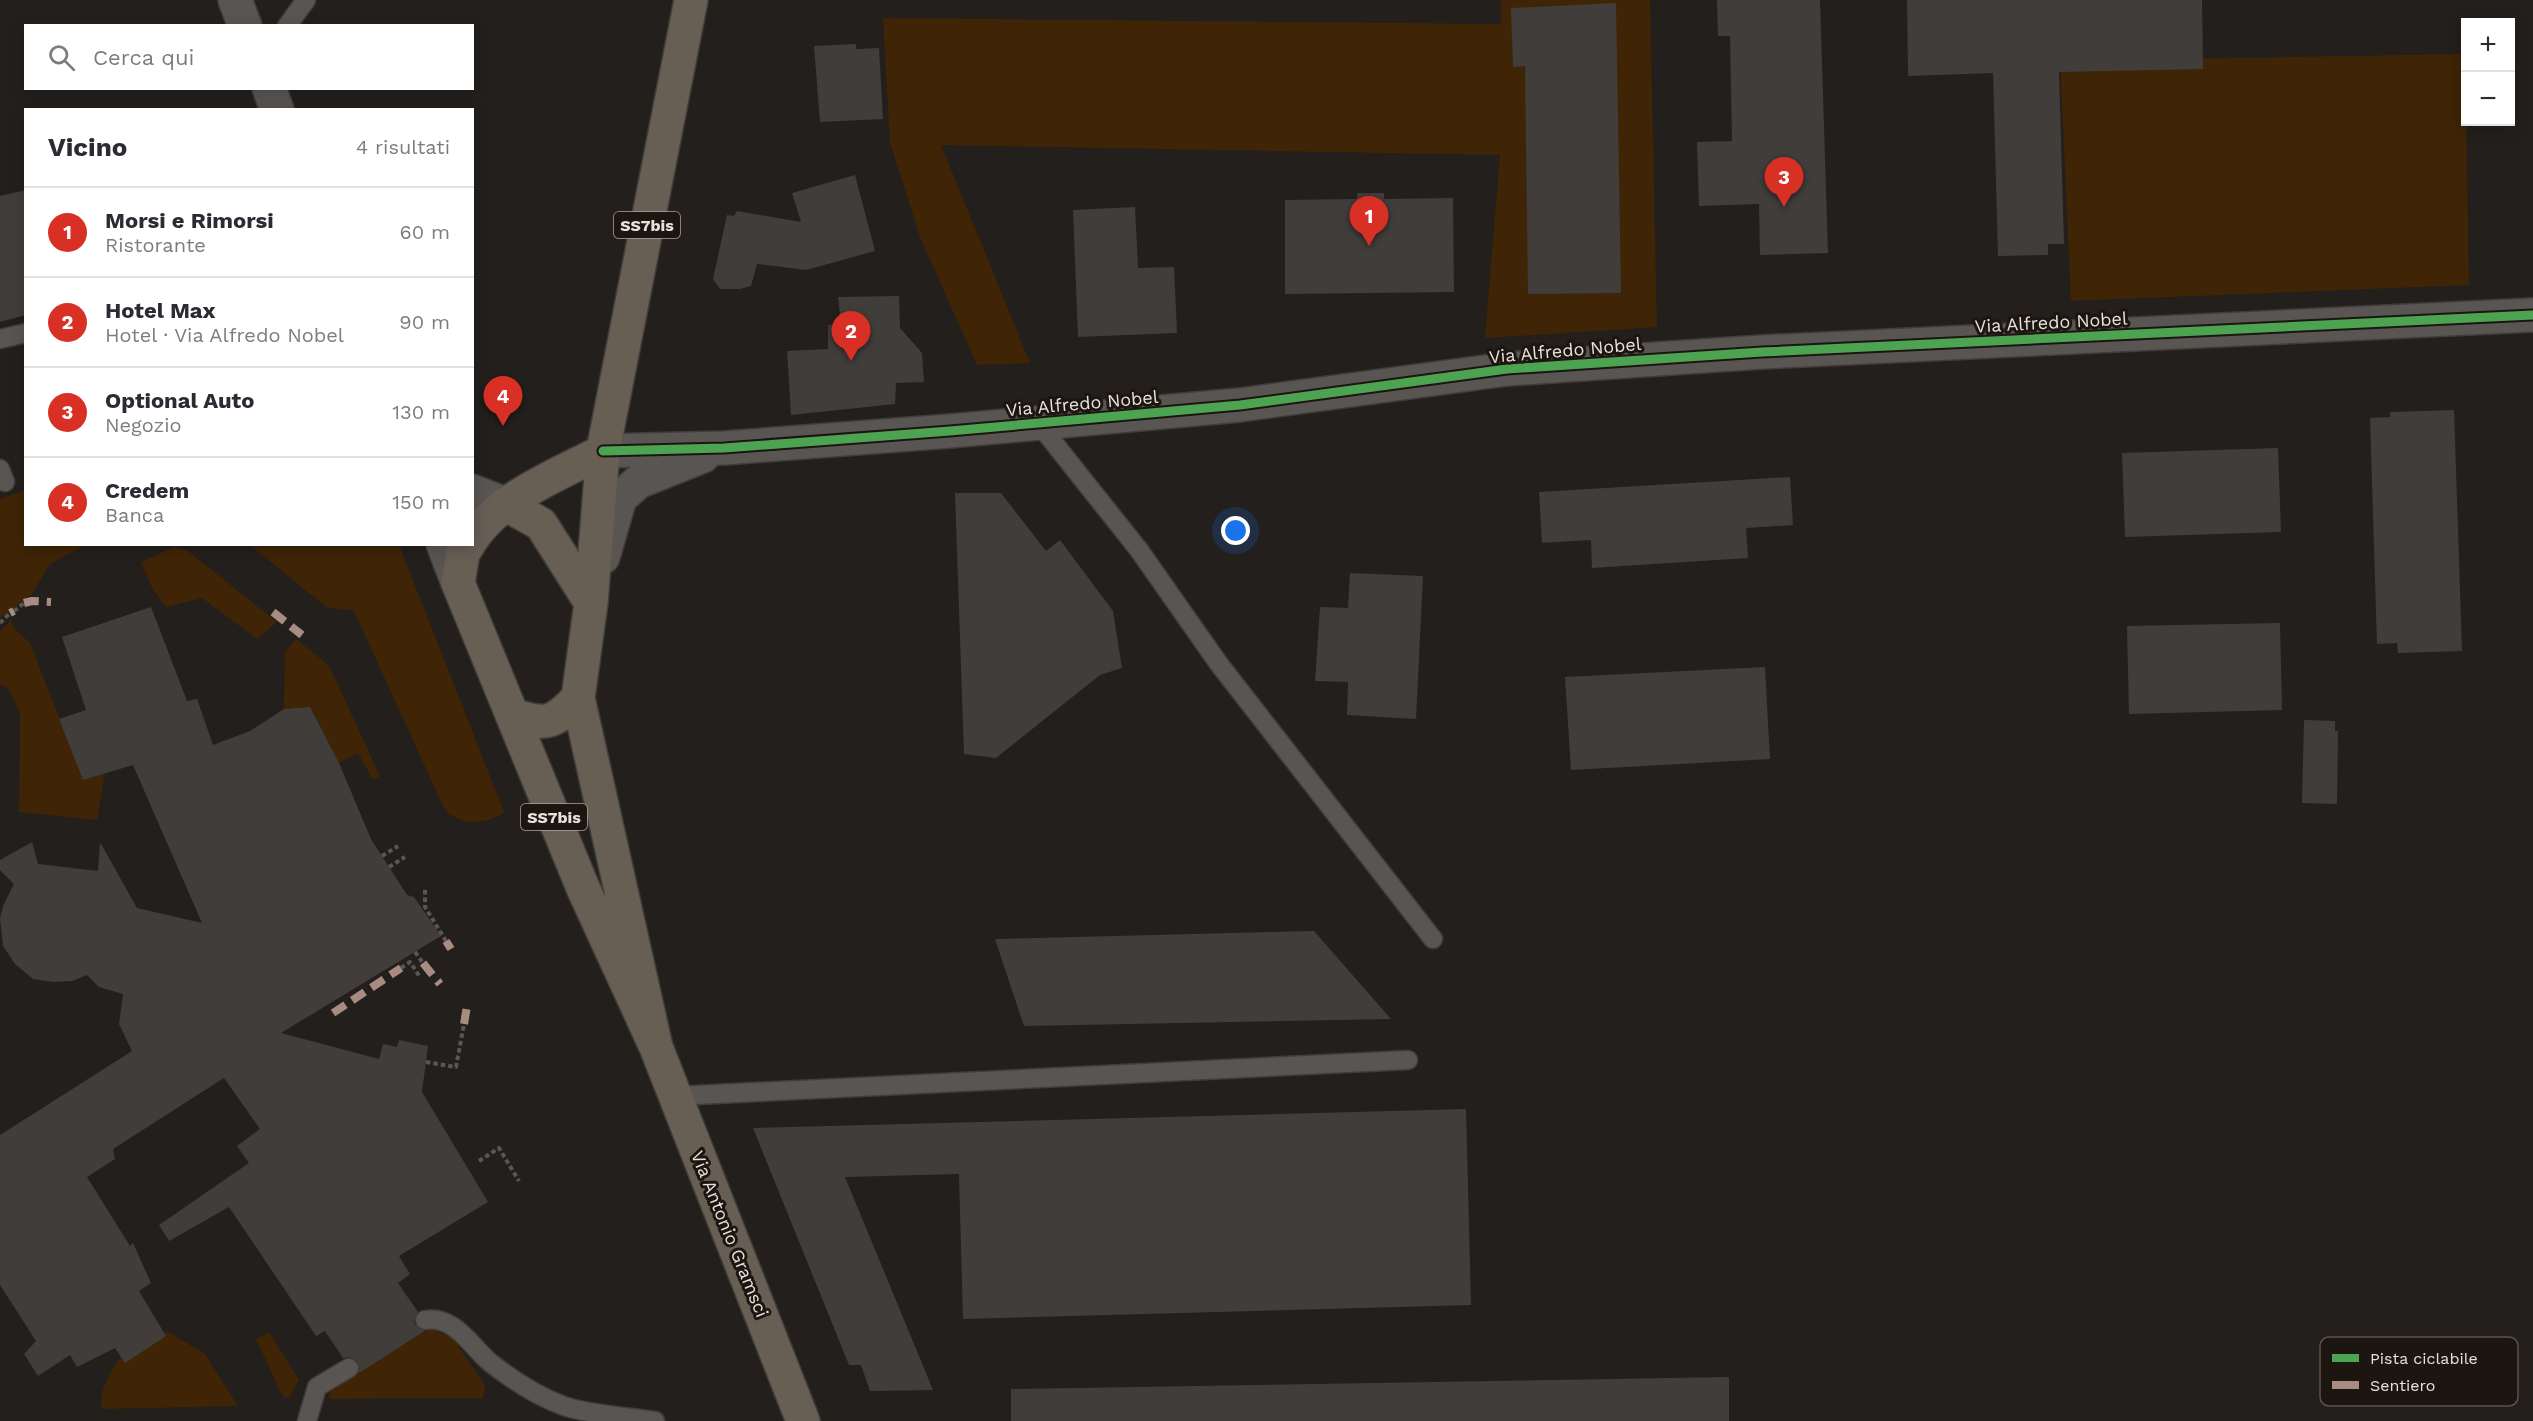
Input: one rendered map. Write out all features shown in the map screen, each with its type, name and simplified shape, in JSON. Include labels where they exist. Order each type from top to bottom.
[{"type":"main road","name":"SS7bis","points":[[603,451],[690,0]]},
{"type":"main road","points":[[474,536],[505,504],[603,451]]},
{"type":"main road","name":"Via Antonio Gramsci","points":[[603,451],[591,603],[579,698],[656,1047]]},
{"type":"main road","points":[[505,504],[541,524],[591,603]]},
{"type":"main road","points":[[458,583],[463,553],[468,546]]},
{"type":"main road","name":"Via Antonio Gramsci","points":[[458,583],[583,888],[656,1047],[803,1421]]},
{"type":"main road","points":[[512,715],[537,722],[561,716],[579,698]]},
{"type":"street","points":[[235,0],[244,24]]},
{"type":"street","points":[[270,90],[276,108]]},
{"type":"street","name":"Via Alfredo Nobel","points":[[603,451],[724,448],[1240,405],[1508,369],[1762,352],[2533,315]]},
{"type":"street","name":"Via Alfredo Nobel","points":[[591,603],[606,540],[620,498],[638,482],[724,448]]},
{"type":"street","points":[[474,492],[505,504]]},
{"type":"street","points":[[444,546],[458,583]]},
{"type":"lane","points":[[288,24],[306,0]]},
{"type":"lane","points":[[0,339],[24,333]]},
{"type":"lane","points":[[1038,423],[1139,550],[1219,664],[1433,939]]},
{"type":"lane","points":[[675,1096],[1408,1060]]},
{"type":"lane","points":[[425,1320],[435,1319],[460,1331],[490,1363],[530,1391],[566,1407],[655,1421]]},
{"type":"lane","points":[[307,1421],[317,1387],[349,1368]]},
{"type":"path","points":[[0,623],[24,603]]},
{"type":"path","points":[[382,856],[398,846]]},
{"type":"path","points":[[389,867],[405,857]]},
{"type":"path","points":[[425,890],[425,907],[446,941]]},
{"type":"path","points":[[416,952],[423,963]]},
{"type":"path","points":[[400,968],[410,962],[420,977]]},
{"type":"path","points":[[426,1062],[456,1068],[464,1024]]},
{"type":"path","points":[[479,1161],[499,1148],[519,1181]]},
{"type":"shaded area","points":[[1501,0],[1650,0],[1657,327],[1485,338],[1500,155],[941,145],[1030,363],[977,365],[920,237],[890,143],[883,18],[1501,24]]},
{"type":"shaded area","points":[[2461,54],[2461,126],[2466,126],[2469,285],[2071,301],[2060,61]]},
{"type":"shaded area","points":[[24,490],[24,546],[84,546],[50,564],[32,594],[0,618],[0,499]]},
{"type":"shaded area","points":[[251,546],[399,546],[504,812],[479,822],[465,821],[449,813],[443,806],[354,611],[326,607]]},
{"type":"shaded area","points":[[174,547],[188,551],[277,622],[257,639],[202,598],[166,607],[152,588],[141,562]]},
{"type":"shaded area","points":[[11,620],[15,629],[30,643],[83,779],[105,773],[97,820],[19,812],[20,713],[9,690],[0,684],[0,631]]},
{"type":"shaded area","points":[[296,639],[327,664],[380,776],[373,780],[358,753],[339,763],[310,707],[284,709],[285,652]]},
{"type":"shaded area","points":[[430,1329],[459,1340],[458,1346],[485,1385],[483,1398],[329,1399],[331,1388]]},
{"type":"shaded area","points":[[167,1331],[205,1354],[238,1406],[102,1409],[103,1390],[117,1362],[131,1350]]},
{"type":"shaded area","points":[[269,1332],[299,1380],[290,1397],[285,1398],[281,1393],[256,1339]]},
{"type":"building","points":[[1717,0],[1820,0],[1828,253],[1760,255],[1759,204],[1699,206],[1697,142],[1732,141],[1730,36],[1718,36]]},
{"type":"building","points":[[1907,0],[2202,0],[2203,69],[2059,72],[2064,244],[2048,244],[2048,255],[1998,256],[1993,73],[1908,76]]},
{"type":"building","points":[[1616,3],[1621,293],[1528,294],[1525,66],[1513,67],[1511,8]]},
{"type":"building","points":[[856,44],[856,49],[879,48],[883,119],[820,122],[814,46]]},
{"type":"building","points":[[855,175],[875,251],[806,270],[757,264],[751,286],[740,289],[720,289],[713,279],[727,215],[734,216],[737,211],[801,222],[792,193]]},
{"type":"building","points":[[24,190],[24,316],[0,322],[0,196]]},
{"type":"building","points":[[1357,193],[1384,193],[1384,199],[1453,198],[1454,292],[1285,294],[1285,200],[1357,199]]},
{"type":"building","points":[[1135,207],[1138,268],[1174,267],[1177,333],[1078,337],[1073,210]]},
{"type":"building","points":[[899,296],[900,328],[922,353],[924,382],[896,383],[895,404],[791,415],[787,351],[828,349],[828,325],[841,324],[838,297]]},
{"type":"building","points":[[2454,410],[2462,651],[2398,653],[2397,643],[2377,644],[2370,418],[2390,417],[2390,412]]},
{"type":"building","points":[[2278,448],[2281,532],[2125,537],[2122,453]]},
{"type":"building","points":[[1790,477],[1793,525],[1746,528],[1748,558],[1592,568],[1591,540],[1542,543],[1539,492]]},
{"type":"building","points":[[955,493],[1001,493],[1046,551],[1060,540],[1113,611],[1122,668],[1100,675],[996,758],[964,754]]},
{"type":"building","points":[[1350,573],[1423,576],[1416,719],[1347,715],[1348,682],[1315,681],[1320,607],[1348,608]]},
{"type":"building","points":[[151,607],[187,701],[197,699],[213,745],[250,731],[284,709],[310,707],[339,763],[371,839],[407,895],[414,897],[441,936],[281,1033],[379,1059],[383,1044],[397,1047],[399,1040],[428,1046],[422,1092],[488,1202],[399,1256],[410,1274],[398,1283],[418,1312],[414,1320],[415,1325],[425,1331],[359,1373],[358,1362],[349,1357],[343,1358],[325,1331],[316,1336],[229,1207],[169,1241],[159,1225],[249,1163],[237,1146],[260,1129],[224,1078],[113,1149],[115,1159],[87,1177],[130,1246],[133,1243],[151,1283],[139,1291],[166,1336],[125,1363],[115,1348],[77,1367],[70,1355],[38,1376],[24,1354],[36,1341],[0,1285],[0,1135],[132,1051],[119,1024],[123,994],[99,987],[87,975],[72,981],[53,982],[33,979],[15,964],[3,946],[0,918],[14,884],[0,870],[0,860],[32,842],[38,864],[98,871],[100,842],[137,908],[202,923],[133,765],[83,780],[59,719],[86,710],[62,637]]},
{"type":"building","points":[[2280,623],[2282,710],[2129,714],[2127,626]]},
{"type":"building","points":[[1765,667],[1770,759],[1571,770],[1565,677]]},
{"type":"building","points":[[2304,720],[2335,721],[2335,731],[2338,731],[2337,804],[2302,803]]},
{"type":"building","points":[[1314,931],[1391,1019],[1024,1026],[995,939]]},
{"type":"building","points":[[1466,1109],[1471,1305],[963,1319],[959,1174],[845,1177],[933,1390],[870,1391],[861,1365],[849,1365],[753,1128]]},
{"type":"building","points":[[1729,1377],[1729,1421],[1011,1421],[1011,1389]]},
{"type":"marked path","points":[[24,603],[51,602]]},
{"type":"marked path","points":[[10,613],[14,611]]},
{"type":"marked path","points":[[273,612],[302,635]]},
{"type":"marked path","points":[[446,941],[451,949]]},
{"type":"marked path","points":[[423,963],[440,984]]},
{"type":"marked path","points":[[333,1013],[401,968]]},
{"type":"marked path","points":[[464,1024],[467,1006]]},
{"type":"cycle path","points":[[603,451],[724,448],[950,431],[1240,405],[1507,369],[1762,352],[2533,315]]},
{"type":"place","name":"Optional Auto","points":[[1784,207]]},
{"type":"place","name":"Morsi e Rimorsi","points":[[1369,246]]},
{"type":"place","name":"Hotel Max","points":[[851,361]]},
{"type":"place","name":"Credem","points":[[503,426]]}]
